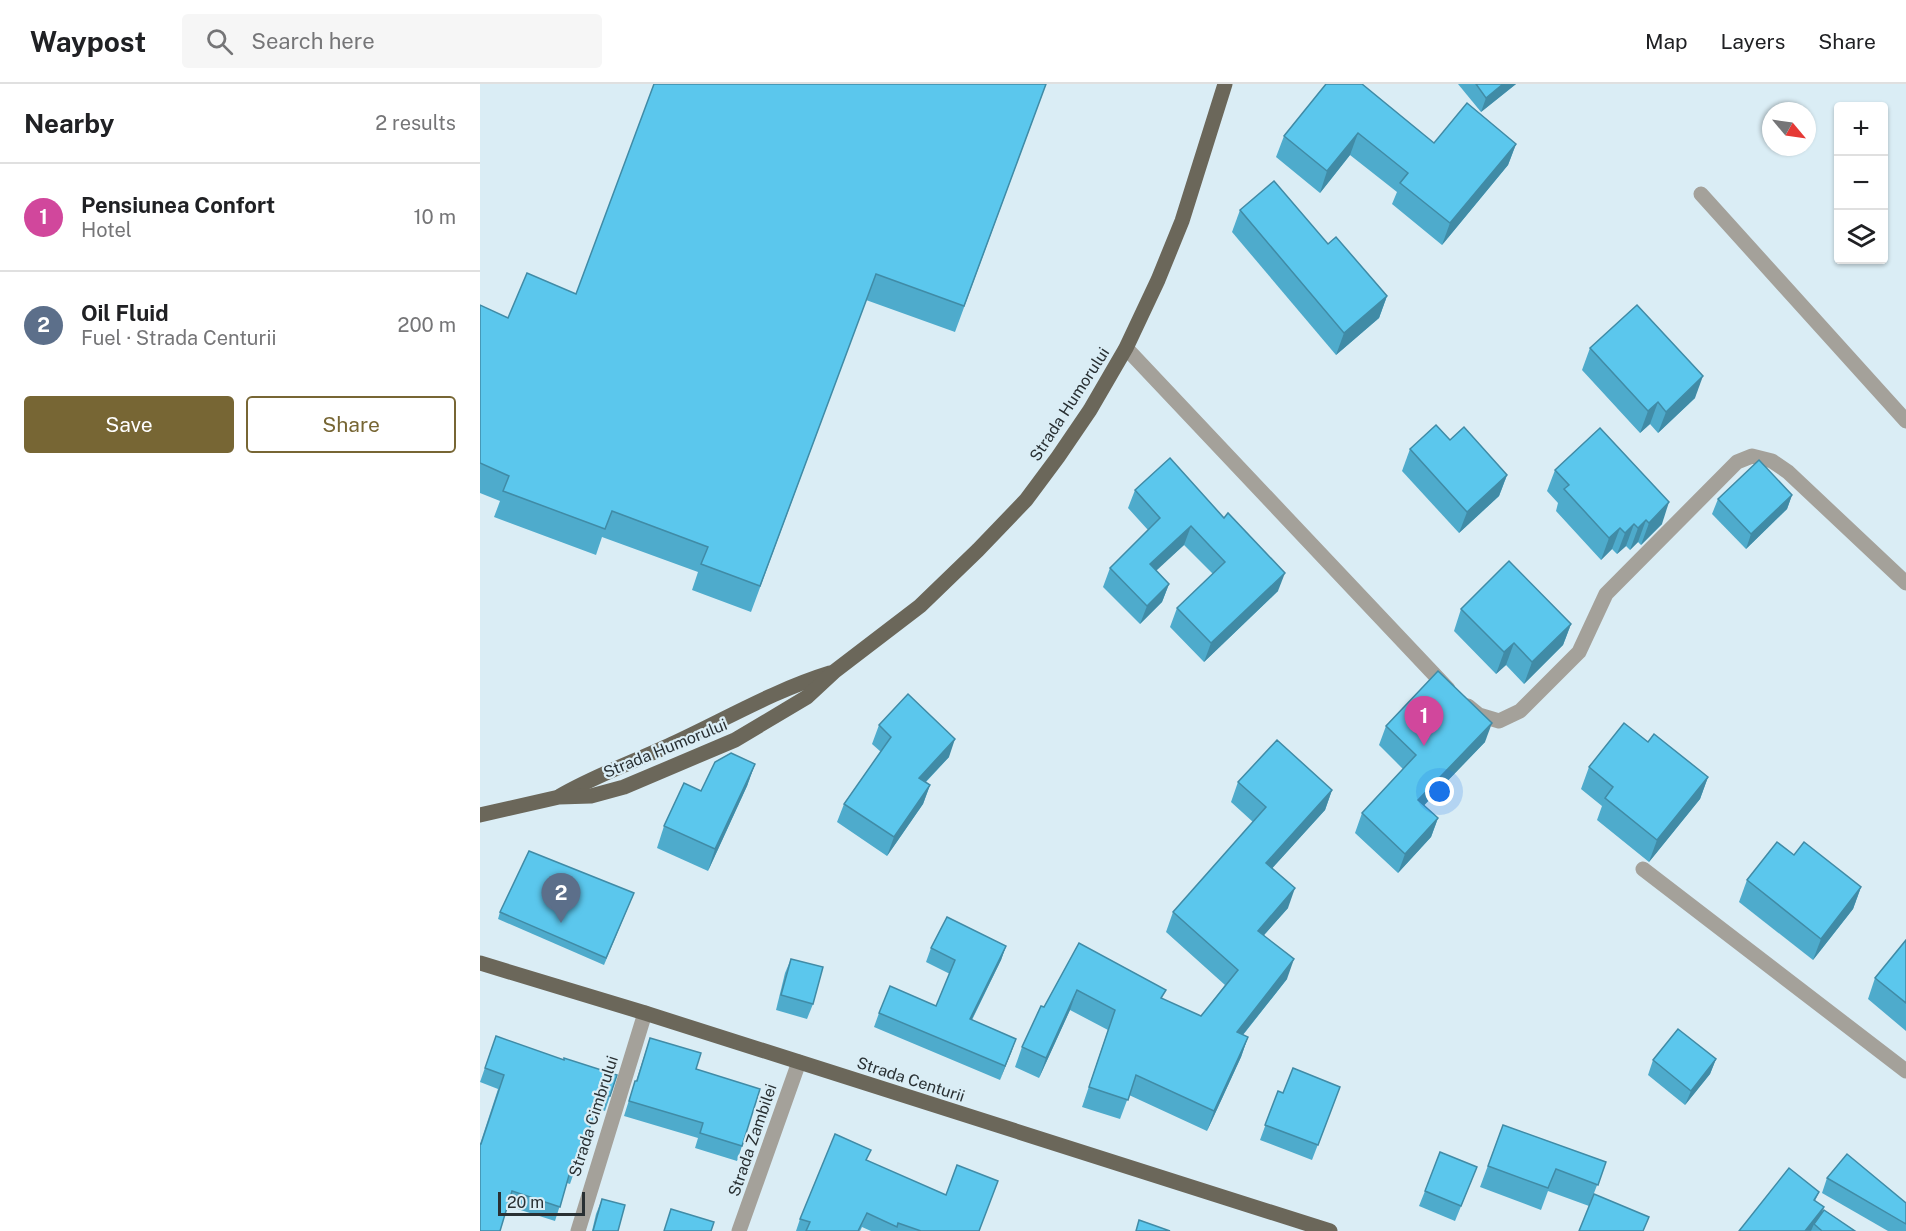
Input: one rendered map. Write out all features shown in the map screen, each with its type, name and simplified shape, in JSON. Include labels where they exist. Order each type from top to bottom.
[{"type":"main road","name":"Strada Humorului","points":[[480,815],[559,797],[591,796],[624,787],[720,748],[807,697],[836,671],[920,606],[978,550],[1026,500],[1058,457],[1090,410],[1126,348],[1158,280],[1182,221],[1225,84]]},
{"type":"main road","name":"Strada Humorului","points":[[559,797],[584,782],[669,746],[801,682],[836,671]]},
{"type":"main road","name":"Strada Centurii","points":[[480,963],[645,1013],[1324,1230]]},
{"type":"street","points":[[1701,194],[1906,421]]},
{"type":"street","points":[[1126,348],[1444,686],[1479,715],[1498,721],[1520,711],[1579,652],[1606,594],[1737,462],[1752,456],[1772,461],[1788,472],[1906,583]]},
{"type":"street","points":[[1643,869],[1906,1071]]},
{"type":"street","name":"Strada Cimbrului","points":[[578,1231],[645,1013]]},
{"type":"street","name":"Strada Zambilei","points":[[740,1231],[799,1062]]},
{"type":"building","points":[[654,84],[1046,84],[964,306],[876,274],[760,586],[701,564],[708,547],[612,511],[605,529],[503,491],[509,476],[480,463],[480,305],[508,318],[527,273],[576,294]]},
{"type":"building","points":[[1326,84],[1362,84],[1434,143],[1467,103],[1516,144],[1450,223],[1400,183],[1408,173],[1358,133],[1327,171],[1284,136]]},
{"type":"building","points":[[1476,84],[1503,84],[1486,98]]},
{"type":"building","points":[[1274,181],[1328,244],[1336,237],[1387,296],[1344,333],[1240,210]]},
{"type":"building","points":[[1637,305],[1703,376],[1666,412],[1658,402],[1648,411],[1590,348]]},
{"type":"building","points":[[1436,425],[1450,440],[1464,427],[1507,475],[1467,512],[1410,449]]},
{"type":"building","points":[[1600,428],[1669,502],[1649,523],[1646,520],[1638,528],[1634,524],[1625,533],[1620,528],[1609,538],[1564,489],[1569,485],[1555,470]]},
{"type":"building","points":[[1170,458],[1224,518],[1228,513],[1285,573],[1211,643],[1177,608],[1225,562],[1191,526],[1150,564],[1169,584],[1147,606],[1110,568],[1160,518],[1135,490]]},
{"type":"building","points":[[1759,460],[1792,495],[1751,534],[1718,499]]},
{"type":"building","points":[[1509,561],[1571,624],[1532,662],[1514,643],[1504,652],[1461,609]]},
{"type":"building","points":[[1438,671],[1492,723],[1418,800],[1438,818],[1405,854],[1362,813],[1416,755],[1386,726]]},
{"type":"building","points":[[908,694],[955,739],[919,778],[930,785],[894,837],[844,804],[891,737],[879,725]]},
{"type":"building","points":[[1624,723],[1648,742],[1654,734],[1708,777],[1657,840],[1605,798],[1613,787],[1589,767]]},
{"type":"building","points":[[1277,740],[1332,790],[1266,863],[1295,888],[1258,931],[1294,959],[1237,1032],[1248,1037],[1214,1111],[1136,1075],[1128,1100],[1089,1087],[1115,1010],[1077,990],[1046,1058],[1022,1047],[1041,1006],[1044,1007],[1079,943],[1166,990],[1161,998],[1201,1016],[1238,970],[1173,912],[1266,807],[1238,782]]},
{"type":"building","points":[[731,753],[755,764],[715,849],[664,826],[684,783],[701,791],[715,762]]},
{"type":"building","points":[[1777,842],[1794,855],[1804,842],[1861,887],[1821,939],[1747,880]]},
{"type":"building","points":[[529,851],[634,893],[606,958],[500,912]]},
{"type":"building","points":[[947,917],[1006,946],[970,1019],[1016,1039],[1005,1066],[879,1013],[890,986],[936,1006],[955,960],[931,948]]},
{"type":"building","points":[[1906,940],[1906,1003],[1875,978]]},
{"type":"building","points":[[791,959],[823,967],[813,1004],[781,995]]},
{"type":"building","points":[[1678,1029],[1716,1059],[1691,1091],[1653,1060]]},
{"type":"building","points":[[496,1036],[564,1060],[564,1058],[617,1075],[610,1096],[601,1094],[576,1169],[571,1168],[560,1207],[512,1191],[500,1231],[480,1231],[480,1144],[504,1075],[485,1068]]},
{"type":"building","points":[[650,1038],[701,1053],[696,1069],[760,1089],[742,1146],[700,1133],[703,1123],[629,1101]]},
{"type":"building","points":[[1293,1068],[1340,1087],[1318,1145],[1265,1125],[1278,1091],[1283,1093]]},
{"type":"building","points":[[1503,1125],[1606,1162],[1598,1185],[1556,1169],[1548,1188],[1488,1166]]},
{"type":"building","points":[[835,1134],[871,1150],[866,1160],[946,1195],[957,1165],[998,1181],[979,1231],[921,1231],[898,1223],[897,1227],[867,1213],[858,1231],[806,1231],[810,1222],[800,1219]]},
{"type":"building","points":[[1440,1152],[1477,1167],[1461,1206],[1425,1191]]},
{"type":"building","points":[[1847,1154],[1906,1203],[1906,1224],[1827,1178]]},
{"type":"building","points":[[1789,1168],[1819,1192],[1814,1200],[1824,1207],[1805,1231],[1739,1231]]},
{"type":"building","points":[[1594,1194],[1649,1217],[1643,1231],[1579,1231]]},
{"type":"building","points":[[602,1199],[625,1205],[618,1231],[593,1231]]},
{"type":"building","points":[[671,1209],[714,1222],[711,1231],[664,1231]]},
{"type":"building","points":[[1824,1210],[1855,1231],[1822,1231],[1814,1224]]},
{"type":"building","points":[[1139,1220],[1170,1231],[1136,1231]]},
{"type":"place","name":"Pensiunea Confort","points":[[1424,746]]},
{"type":"place","name":"Oil Fluid","points":[[561,923]]}]
